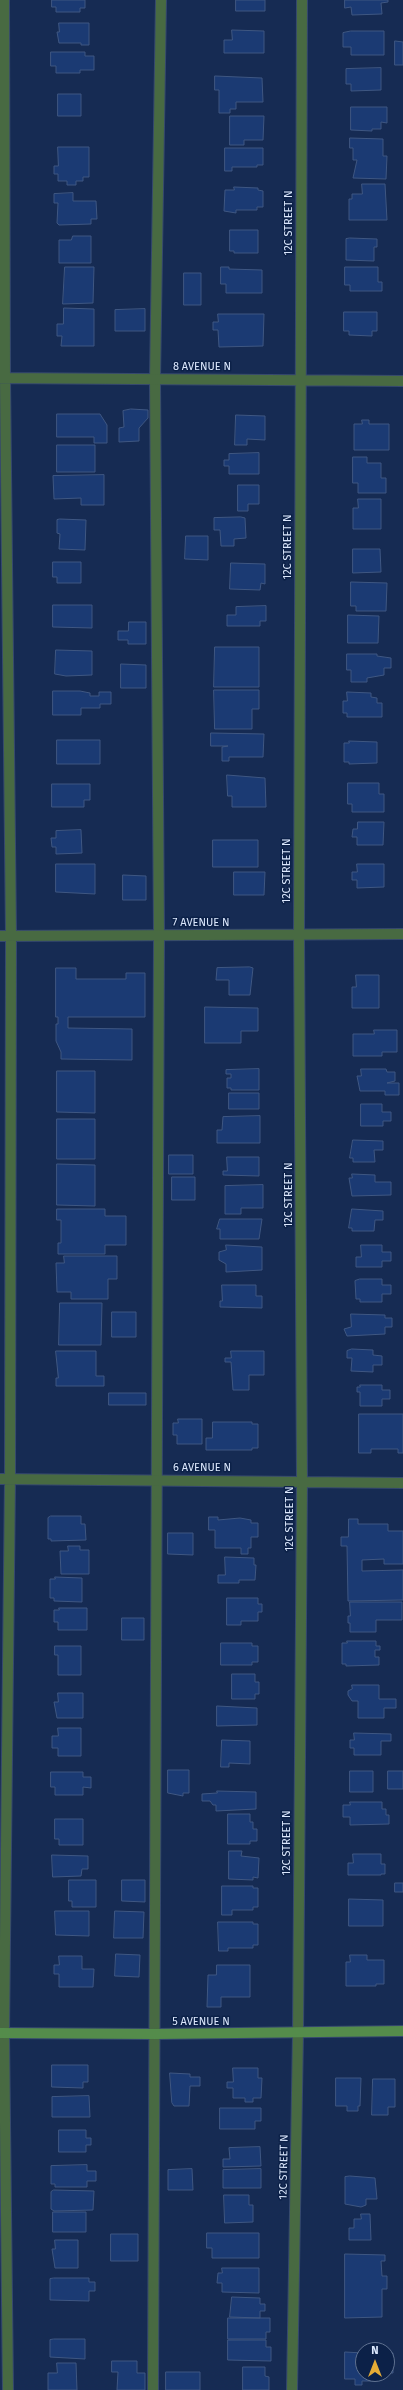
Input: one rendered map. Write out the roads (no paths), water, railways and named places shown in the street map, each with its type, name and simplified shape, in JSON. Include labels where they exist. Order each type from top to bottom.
[{"type":"main road","name":"5 AVENUE N","points":[[2,2032],[154,2034],[403,2031]]},
{"type":"street","points":[[4,0],[2,378],[11,936],[5,1479],[2,2032],[8,2390]]},
{"type":"street","points":[[153,2390],[159,935],[155,379],[161,0]]},
{"type":"street","name":"12C STREET N","points":[[292,2390],[298,2033],[302,1481],[299,934],[302,0]]},
{"type":"street","name":"8 AVENUE N","points":[[2,378],[403,381]]},
{"type":"street","name":"7 AVENUE N","points":[[0,936],[403,934]]},
{"type":"street","name":"6 AVENUE N","points":[[5,1479],[403,1483]]}]
